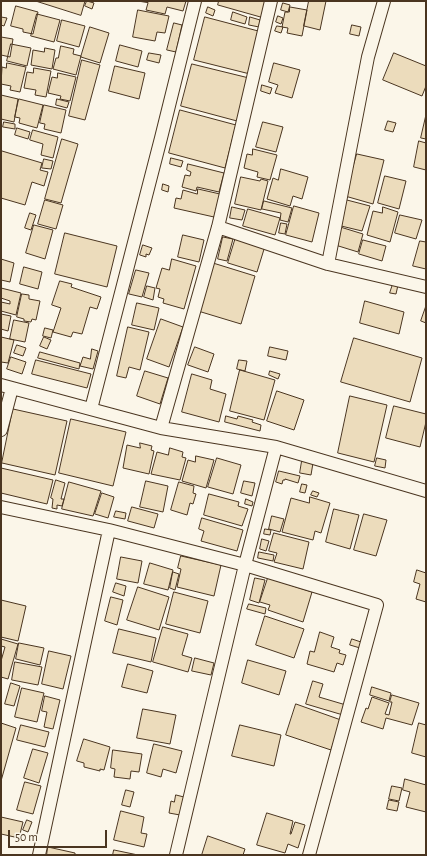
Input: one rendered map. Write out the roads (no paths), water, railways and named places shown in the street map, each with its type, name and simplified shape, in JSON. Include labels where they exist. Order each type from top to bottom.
[{"type":"street","points":[[91,409],[195,1]]},
{"type":"street","points":[[161,428],[218,226],[271,1]]},
{"type":"street","points":[[328,264],[368,57],[384,1]]},
{"type":"street","points":[[218,226],[328,264],[426,287]]},
{"type":"street","points":[[1,430],[7,386],[161,428],[276,447],[426,491]]},
{"type":"street","points":[[176,855],[245,565],[276,447]]},
{"type":"street","points":[[1,507],[109,530],[245,565],[377,605],[309,855]]},
{"type":"street","points":[[39,855],[109,530]]}]
